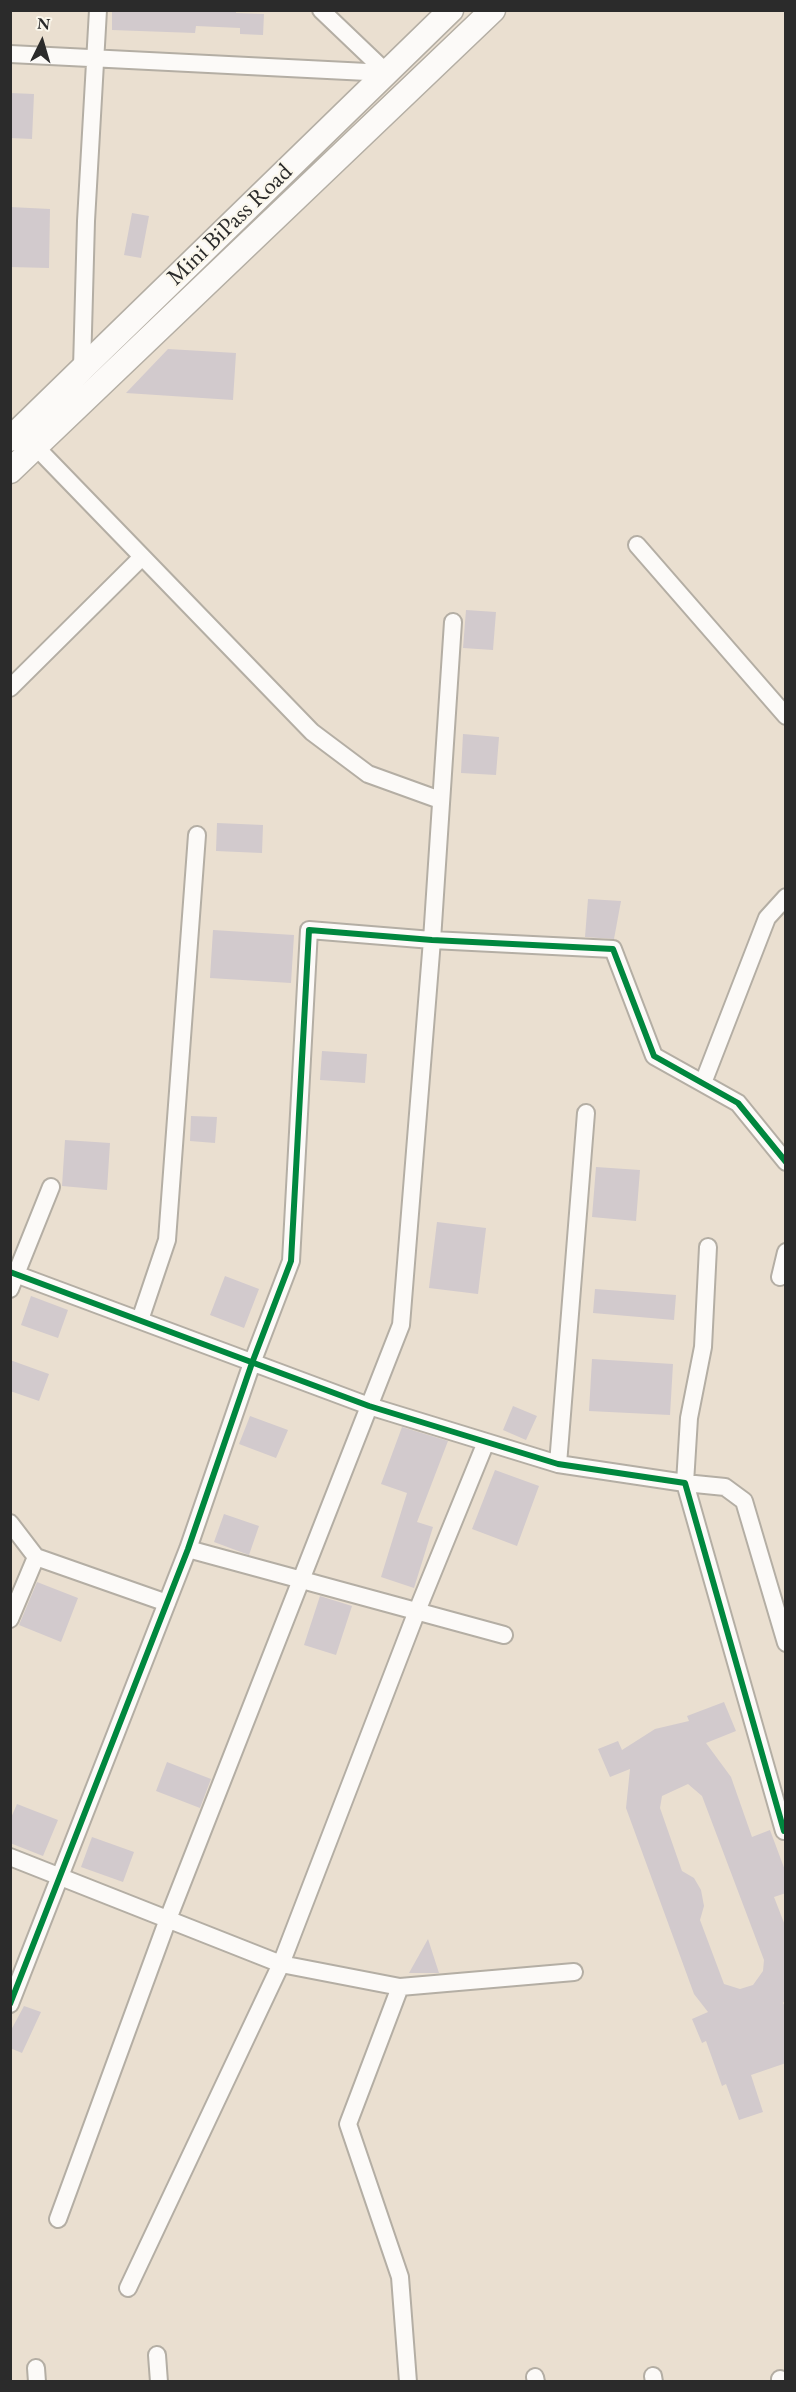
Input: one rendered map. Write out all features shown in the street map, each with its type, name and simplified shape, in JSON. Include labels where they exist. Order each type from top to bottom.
[{"type":"main road","name":"Mini BiPass Road","points":[[10,440],[451,10]]},
{"type":"main road","points":[[10,471],[492,10]]},
{"type":"street","points":[[82,368],[86,221],[98,10]]},
{"type":"street","points":[[321,10],[406,93]]},
{"type":"street","points":[[10,54],[387,73]]},
{"type":"street","points":[[36,447],[312,732],[368,774],[440,800]]},
{"type":"street","points":[[637,545],[786,716]]},
{"type":"street","points":[[10,688],[142,557]]},
{"type":"street","points":[[58,2219],[168,1919],[401,1324],[432,940],[453,622]]},
{"type":"street","points":[[140,1320],[167,1240],[197,835]]},
{"type":"street","points":[[703,1083],[767,918],[786,897]]},
{"type":"street","points":[[10,2004],[188,1549],[252,1363],[291,1261],[309,930],[432,940],[613,949],[654,1056],[738,1103],[786,1162]]},
{"type":"street","points":[[558,1464],[586,1113]]},
{"type":"street","points":[[51,1187],[13,1278],[140,1320],[369,1406],[558,1464],[685,1483],[725,1486],[744,1501],[786,1642]]},
{"type":"street","points":[[708,1247],[703,1347],[689,1418],[685,1483],[784,1831]]},
{"type":"street","points":[[780,1277],[786,1252]]},
{"type":"street","points":[[128,2288],[281,1964],[417,1611],[486,1442]]},
{"type":"street","points":[[10,1523],[36,1557],[167,1603]]},
{"type":"street","points":[[188,1549],[504,1635]]},
{"type":"street","points":[[10,1619],[36,1557]]},
{"type":"street","points":[[10,1857],[281,1964],[400,1987],[574,1972]]},
{"type":"street","points":[[400,1987],[348,2124],[400,2277],[408,2382]]},
{"type":"street","points":[[157,2355],[159,2382]]},
{"type":"building","points":[[112,10],[236,10],[236,13],[264,14],[263,35],[240,34],[240,28],[196,26],[195,33],[112,30]]},
{"type":"building","points":[[10,93],[34,94],[32,139],[10,138]]},
{"type":"building","points":[[10,207],[50,209],[49,268],[10,267]]},
{"type":"building","points":[[132,213],[149,216],[141,258],[124,255]]},
{"type":"building","points":[[168,349],[236,353],[233,400],[126,393]]},
{"type":"building","points":[[466,610],[496,612],[493,650],[463,648]]},
{"type":"building","points":[[463,734],[499,737],[496,775],[461,773]]},
{"type":"building","points":[[217,823],[263,825],[262,853],[216,851]]},
{"type":"building","points":[[588,899],[621,901],[614,939],[585,937]]},
{"type":"building","points":[[213,930],[294,935],[291,983],[210,978]]},
{"type":"building","points":[[322,1051],[367,1054],[365,1083],[320,1080]]},
{"type":"building","points":[[191,1116],[217,1117],[215,1143],[190,1141]]},
{"type":"building","points":[[65,1140],[110,1143],[107,1190],[62,1186]]},
{"type":"building","points":[[596,1167],[640,1170],[636,1221],[592,1217]]},
{"type":"building","points":[[437,1222],[486,1228],[478,1294],[429,1288]]},
{"type":"building","points":[[225,1276],[259,1289],[244,1328],[210,1315]]},
{"type":"building","points":[[595,1289],[676,1295],[674,1320],[593,1313]]},
{"type":"building","points":[[31,1296],[68,1310],[58,1338],[21,1325]]},
{"type":"building","points":[[592,1359],[673,1364],[670,1415],[589,1411]]},
{"type":"building","points":[[10,1360],[49,1374],[39,1401],[10,1391]]},
{"type":"building","points":[[513,1406],[537,1416],[526,1440],[503,1430]]},
{"type":"building","points":[[250,1416],[288,1430],[276,1458],[239,1444]]},
{"type":"building","points":[[402,1427],[448,1441],[417,1522],[433,1527],[414,1588],[381,1577],[407,1493],[381,1484]]},
{"type":"building","points":[[495,1470],[539,1486],[517,1546],[472,1529]]},
{"type":"building","points":[[224,1514],[259,1526],[249,1555],[214,1542]]},
{"type":"building","points":[[37,1582],[78,1598],[61,1642],[19,1625]]},
{"type":"building","points":[[320,1596],[352,1606],[336,1655],[304,1645]]},
{"type":"building","points":[[724,1702],[736,1731],[706,1743],[731,1777],[752,1837],[770,1830],[786,1873],[786,1893],[774,1897],[786,1928],[786,1999],[783,2003],[786,2008],[786,2063],[751,2075],[763,2112],[739,2120],[726,2084],[722,2086],[706,2041],[702,2043],[692,2019],[708,2012],[694,1994],[626,1808],[630,1769],[610,1777],[598,1749],[618,1741],[622,1750],[655,1729],[689,1721],[687,1716]],"holes":[[[688,1784],[702,1796],[764,1960],[763,1971],[753,1985],[740,1989],[724,1984],[700,1920],[704,1906],[701,1890],[694,1878],[682,1871],[660,1808],[662,1796]]]},
{"type":"building","points":[[167,1762],[211,1779],[200,1808],[156,1791]]},
{"type":"building","points":[[17,1804],[58,1820],[43,1856],[10,1843],[10,1820]]},
{"type":"building","points":[[92,1837],[134,1852],[123,1882],[81,1867]]},
{"type":"building","points":[[428,1939],[439,1973],[409,1973]]},
{"type":"building","points":[[24,2006],[41,2012],[22,2053],[10,2048],[10,2032]]},
{"type":"cycle path","points":[[10,2004],[188,1549],[252,1363],[291,1261],[309,930],[432,940],[613,949],[654,1056],[738,1103],[786,1162]]},
{"type":"cycle path","points":[[10,1272],[369,1406],[558,1464],[685,1483],[784,1831]]}]
